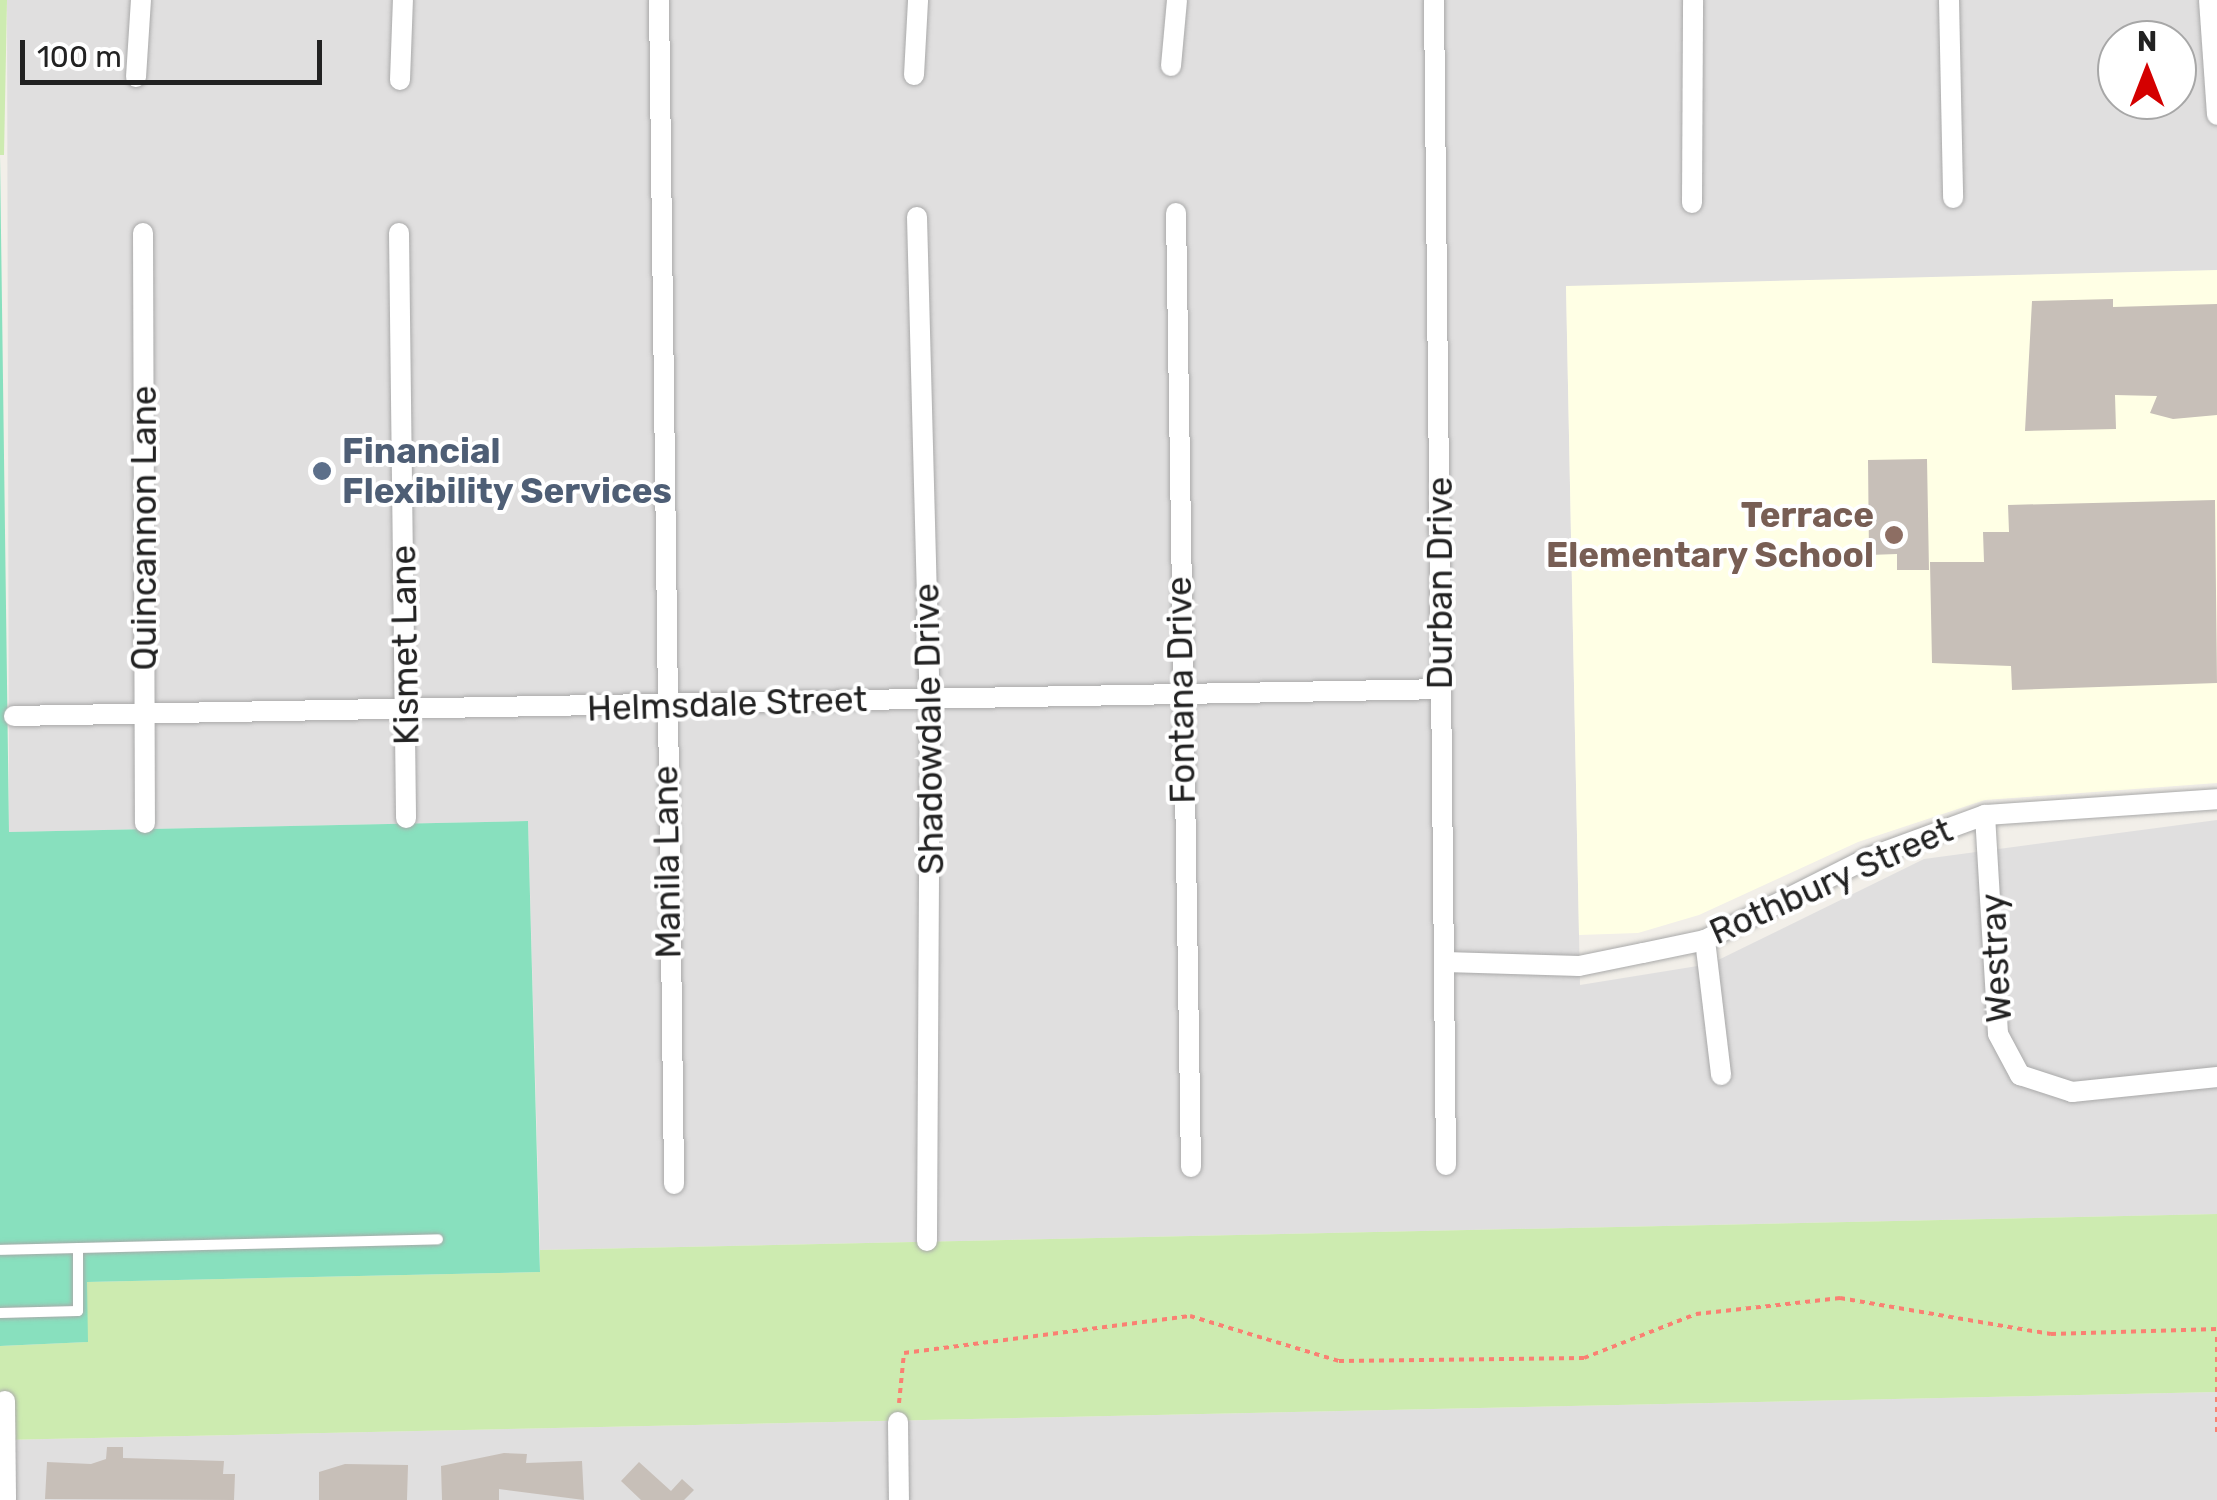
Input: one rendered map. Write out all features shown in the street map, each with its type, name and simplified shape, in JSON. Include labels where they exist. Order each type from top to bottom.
[{"type":"street","points":[[136,77],[141,0]]},
{"type":"street","points":[[400,80],[402,0]]},
{"type":"street","name":"Manila Lane","points":[[659,0],[674,1184]]},
{"type":"street","points":[[914,74],[918,0]]},
{"type":"street","points":[[1171,66],[1177,0]]},
{"type":"street","name":"Durban Drive","points":[[1434,0],[1446,1166]]},
{"type":"street","points":[[1692,203],[1693,0]]},
{"type":"street","points":[[1950,0],[1953,198]]},
{"type":"street","points":[[2209,0],[2217,116]]},
{"type":"street","name":"Fontana Drive","points":[[1176,213],[1180,692],[1191,1168]]},
{"type":"street","name":"Shadowdale Drive","points":[[916,217],[930,698],[928,1242]]},
{"type":"street","name":"Quincannon Lane","points":[[143,233],[145,823]]},
{"type":"street","name":"Kismet Lane","points":[[399,233],[406,818]]},
{"type":"street","name":"Helmsdale Street","points":[[14,716],[406,712],[1441,689]]},
{"type":"street","name":"Rothbury Street","points":[[1445,962],[1579,966],[1705,940],[1868,858],[1985,815],[2217,799]]},
{"type":"street","name":"Westray","points":[[1985,815],[1998,1034],[2020,1075],[2072,1092],[2217,1078]]},
{"type":"street","points":[[1705,940],[1721,1075]]},
{"type":"street","points":[[5,1402],[6,1500]]},
{"type":"street","points":[[898,1422],[899,1500]]},
{"type":"lane","points":[[0,1250],[438,1240]]},
{"type":"lane","points":[[0,1313],[78,1311],[78,1248]]},
{"type":"path","points":[[898,1422],[904,1353],[1190,1316],[1339,1361],[1584,1358],[1696,1314],[1840,1298],[2051,1334],[2217,1329]]},
{"type":"path","points":[[2217,1336],[2217,1434]]},
{"type":"shaded area","points":[[7,0],[2217,0],[2217,271],[1566,287],[1580,985],[1710,964],[1924,859],[2217,820],[2217,1214],[540,1250],[528,821],[9,832]]},
{"type":"shaded area","name":"Terrace Elementary School","points":[[2217,270],[2217,783],[1985,800],[1858,842],[1699,915],[1638,933],[1579,935],[1566,286]]},
{"type":"shaded area","points":[[2217,1392],[2217,1500],[0,1500],[0,1440]]},
{"type":"green space","points":[[0,0],[7,0],[4,155],[0,155]]},
{"type":"green space","points":[[0,155],[9,832],[528,821],[540,1272],[87,1282],[88,1342],[0,1346]]},
{"type":"green space","points":[[2217,1214],[2217,1392],[0,1440],[0,1346],[87,1342],[86,1282],[540,1272],[540,1250]]},
{"type":"building","points":[[2113,299],[2113,307],[2217,304],[2217,415],[2173,419],[2150,413],[2157,396],[2115,395],[2116,429],[2025,431],[2032,301]]},
{"type":"building","points":[[1927,459],[1929,570],[1897,570],[1897,554],[1869,555],[1868,460]]},
{"type":"building","points":[[2215,500],[2217,683],[2012,690],[2011,666],[1932,663],[1930,562],[1984,562],[1983,532],[2009,532],[2008,505]]},
{"type":"building","points":[[107,1447],[123,1447],[123,1458],[224,1461],[223,1474],[235,1474],[234,1500],[45,1499],[47,1462],[91,1464],[106,1459]]},
{"type":"building","points":[[504,1453],[527,1454],[526,1463],[582,1461],[584,1500],[499,1489],[499,1500],[442,1500],[441,1466]]},
{"type":"building","points":[[639,1462],[671,1491],[682,1479],[694,1490],[684,1500],[641,1500],[621,1481]]},
{"type":"building","points":[[345,1464],[408,1465],[407,1500],[319,1500],[319,1472]]},
{"type":"place","name":"Financial Flexibility Services","points":[[322,471]]},
{"type":"place","name":"Terrace Elementary School","points":[[1894,535]]}]
